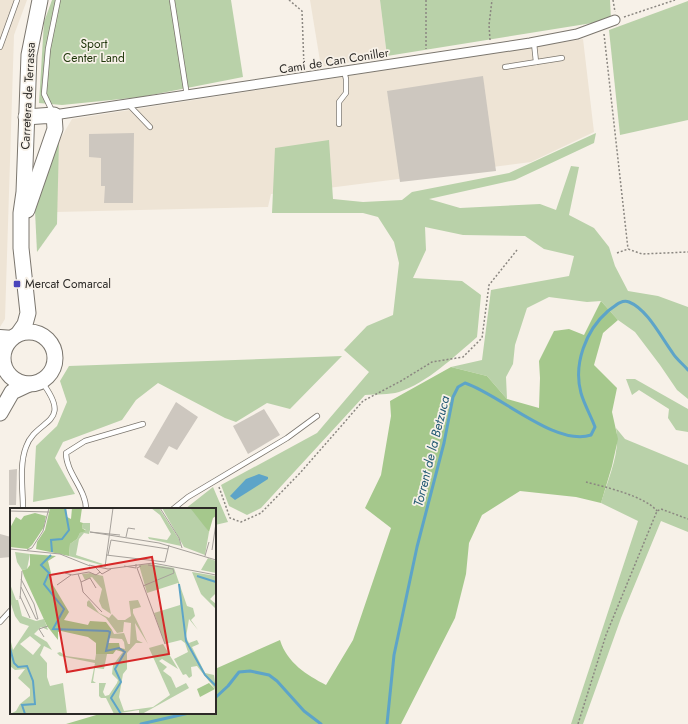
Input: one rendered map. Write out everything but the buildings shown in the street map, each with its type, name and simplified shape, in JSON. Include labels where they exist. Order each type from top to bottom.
[{"type":"main road","name":"Carretera de Terrassa","points":[[11,336],[25,324],[28,313],[21,248],[21,213],[24,192],[28,55],[40,0]]},
{"type":"main road","points":[[26,117],[54,115],[54,134],[27,211]]},
{"type":"main road","name":"Carretera de Terrassa","points":[[24,192],[34,296],[38,319],[45,338]]},
{"type":"main road","points":[[0,394],[3,360],[7,344],[11,336],[34,332],[45,338],[52,348],[54,362],[50,372],[35,382],[12,392],[0,413]]},
{"type":"main road","points":[[3,360],[16,380],[35,382]]},
{"type":"street","name":"Camí de Can Coniller","points":[[54,115],[129,105],[534,43],[577,34],[616,20]]},
{"type":"lane","points":[[0,46],[17,0]]},
{"type":"lane","points":[[54,115],[44,94],[48,49],[58,0]]},
{"type":"lane","points":[[172,0],[187,96]]},
{"type":"lane","points":[[534,43],[536,62]]},
{"type":"lane","points":[[505,67],[562,58]]},
{"type":"lane","points":[[339,124],[339,102],[346,93],[346,79],[344,71]]},
{"type":"lane","points":[[129,105],[150,127]]},
{"type":"lane","points":[[23,508],[23,464],[26,446],[30,439],[51,420],[54,409],[53,401],[35,382]]},
{"type":"lane","points":[[175,508],[188,497],[287,438],[318,416]]},
{"type":"lane","points":[[86,508],[79,486],[66,461],[66,453],[84,441],[143,424]]},
{"type":"lane","points":[[0,622],[10,611]]},
{"type":"path","points":[[288,0],[302,11],[305,77]]},
{"type":"path","points":[[426,0],[426,59]]},
{"type":"path","points":[[490,49],[489,25],[492,0]]},
{"type":"path","points":[[614,0],[616,20],[675,0]]},
{"type":"path","points":[[603,25],[628,248]]},
{"type":"path","points":[[617,253],[628,248],[642,254],[688,252]]},
{"type":"path","points":[[216,481],[230,518],[241,522],[261,513],[301,472],[363,401],[401,381],[432,362],[463,357],[482,338],[489,285],[517,250]]},
{"type":"path","points":[[586,482],[652,504],[657,511]]},
{"type":"path","points":[[657,511],[661,509],[688,519]]},
{"type":"path","points":[[578,724],[606,635],[657,511]]},
{"type":"shaded area","points":[[0,0],[27,0],[14,35],[5,319],[0,327]]},
{"type":"shaded area","points":[[310,0],[380,0],[387,56],[321,67]]},
{"type":"shaded area","points":[[583,39],[594,132],[531,162],[271,194],[268,207],[56,212],[59,141],[72,119]]},
{"type":"green space","name":"Sport Center Land","points":[[52,0],[231,0],[243,77],[141,97],[62,105],[39,103],[44,22]]},
{"type":"green space","points":[[380,0],[610,0],[611,20],[387,56]]},
{"type":"green space","points":[[688,1],[688,120],[620,135],[609,30]]},
{"type":"green space","points":[[596,133],[594,143],[515,180],[429,199],[460,208],[540,204],[556,210],[571,166],[579,167],[569,215],[594,228],[609,247],[615,266],[628,291],[658,296],[688,307],[688,399],[677,390],[635,332],[618,320],[601,301],[587,302],[549,297],[527,308],[515,345],[513,364],[506,377],[507,399],[487,376],[451,367],[482,360],[491,290],[569,276],[574,256],[544,249],[525,236],[463,235],[425,227],[426,250],[413,278],[462,281],[481,295],[477,337],[430,376],[409,388],[395,393],[365,395],[261,508],[247,515],[229,506],[221,485],[317,433],[369,372],[344,350],[367,326],[393,315],[399,263],[394,242],[378,217],[363,213],[272,213],[275,148],[329,140],[333,199],[363,202],[402,200],[412,192],[509,173]]},
{"type":"green space","points":[[59,141],[57,224],[37,252],[35,211]]},
{"type":"green space","points":[[601,301],[618,320],[603,333],[594,365],[617,388],[612,412],[618,439],[601,503],[576,497],[520,491],[482,515],[469,543],[466,574],[455,618],[401,724],[66,724],[100,714],[216,714],[216,669],[280,640],[287,655],[298,667],[326,685],[353,640],[391,528],[365,508],[381,475],[391,416],[390,401],[451,367],[487,376],[507,399],[539,408],[539,361],[554,331],[569,329],[584,335]]},
{"type":"green space","points":[[342,356],[290,409],[267,403],[236,422],[225,418],[158,383],[136,400],[122,420],[63,442],[55,458],[75,494],[33,502],[36,446],[57,426],[67,402],[60,381],[69,366]]},
{"type":"green space","points":[[626,379],[635,379],[688,409],[688,432],[676,430],[668,418],[669,409],[639,390],[632,395]]},
{"type":"green space","points":[[616,428],[625,439],[688,465],[688,532],[661,521],[621,618],[583,724],[571,724],[638,521],[601,503],[617,446]]},
{"type":"green space","points":[[213,487],[228,522],[216,525],[216,508],[186,508]]},
{"type":"water","points":[[259,474],[268,477],[268,479],[235,500],[230,496],[246,479]]},
{"type":"waterway","name":"Torrent de la Betzuca","points":[[387,724],[394,655],[417,547],[444,443],[453,397],[458,387],[465,383],[479,389],[528,418],[561,433],[577,437],[591,435],[595,427],[581,393],[579,382],[580,359],[583,348],[593,328],[600,319],[620,302],[626,301],[636,306],[648,317],[674,355],[688,370]]},
{"type":"waterway","name":"Torrent de la Betzuca","points":[[216,697],[228,686],[239,672],[250,671],[269,675],[277,681],[304,711],[321,724]]},
{"type":"waterway","name":"Torrent de la Betzuca","points":[[141,724],[185,714]]},
{"type":"place","name":"Mercat Comarcal","points":[[17,284]]}]
